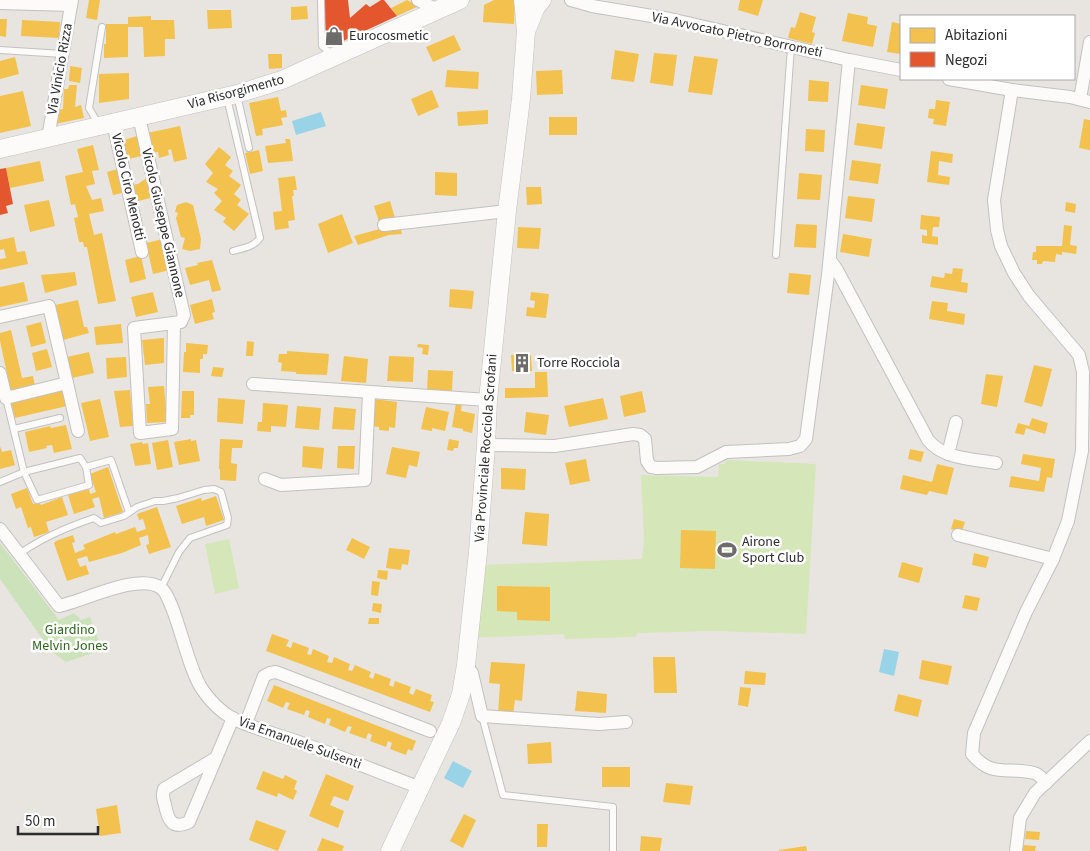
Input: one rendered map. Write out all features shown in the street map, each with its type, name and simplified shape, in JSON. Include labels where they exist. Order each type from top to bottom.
[{"type":"street","points":[[418,0],[439,11]]},
{"type":"street","name":"Via Risorgimento","points":[[0,150],[232,95],[282,80],[460,0]]},
{"type":"street","points":[[523,0],[526,31]]},
{"type":"street","points":[[530,0],[542,0]]},
{"type":"street","points":[[526,31],[536,7],[542,0]]},
{"type":"street","name":"Via Avvocato Pietro Borrometi","points":[[572,0],[592,6],[670,19],[900,70]]},
{"type":"street","points":[[0,3],[72,3]]},
{"type":"street","name":"Via Vinicio Rizza","points":[[48,138],[72,3]]},
{"type":"street","name":"Via Provinciale Rocciola Scrofani","points":[[390,851],[451,724],[461,694],[466,665],[478,552],[488,400],[507,210],[521,99],[526,31]]},
{"type":"street","points":[[955,80],[1012,90],[1070,97],[1085,101],[1090,42]]},
{"type":"street","points":[[486,445],[555,446],[633,434],[640,435],[645,439],[647,461],[650,467],[657,468],[697,467],[726,452],[789,449],[800,446],[806,439],[830,260],[849,60]]},
{"type":"street","points":[[1012,90],[994,200],[997,230],[1001,246],[1014,273],[1030,296],[1079,355],[1083,372],[1082,451],[1068,520],[1053,558],[1026,612],[974,733],[972,754],[982,765],[998,771],[1035,773],[1046,783]]},
{"type":"street","name":"Vicolo Giuseppe Giannone","points":[[139,117],[184,315],[181,322],[134,328],[140,433],[172,429],[174,323]]},
{"type":"street","name":"Vicolo Ciro Menotti","points":[[106,124],[142,252]]},
{"type":"street","points":[[384,225],[507,210]]},
{"type":"street","points":[[830,260],[838,270],[934,448],[948,454],[996,463]]},
{"type":"street","points":[[0,317],[49,306],[78,431]]},
{"type":"street","points":[[0,373],[6,398],[67,383]]},
{"type":"street","points":[[253,384],[488,400]]},
{"type":"street","points":[[265,479],[281,485],[365,480],[369,393]]},
{"type":"street","points":[[948,454],[956,422]]},
{"type":"street","points":[[0,529],[59,606],[72,604],[122,586],[139,583],[152,584],[161,588]]},
{"type":"street","points":[[958,535],[1053,558]]},
{"type":"street","name":"Via Emanuele Sulsenti","points":[[161,588],[170,602],[192,671],[200,687],[213,704],[233,718],[420,788]]},
{"type":"street","points":[[466,665],[472,673],[482,716],[600,724],[626,722]]},
{"type":"street","points":[[246,723],[264,676],[270,672],[276,672],[430,731]]},
{"type":"street","points":[[216,758],[164,789],[162,795],[168,819],[173,824],[182,826],[189,822],[233,718]]},
{"type":"street","points":[[1016,851],[1020,818],[1035,794],[1090,741]]},
{"type":"lane","points":[[321,0],[322,46],[336,57]]},
{"type":"lane","points":[[102,27],[89,108],[106,124]]},
{"type":"lane","points":[[776,255],[791,47]]},
{"type":"lane","points":[[0,50],[63,54]]},
{"type":"lane","points":[[232,95],[249,148]]},
{"type":"lane","points":[[232,95],[260,238],[250,246],[233,251]]},
{"type":"lane","points":[[0,482],[24,472],[80,458],[86,468],[89,485],[37,500],[24,472],[6,398]]},
{"type":"lane","points":[[14,429],[60,418]]},
{"type":"lane","points":[[86,468],[111,460],[129,512]]},
{"type":"lane","points":[[19,554],[62,529],[94,518],[101,523],[124,516],[137,507],[155,500],[163,501],[178,498],[204,490],[214,489],[221,492],[228,518],[227,525],[190,538],[180,552],[161,588]]},
{"type":"lane","points":[[482,716],[503,795],[613,807],[613,851]]},
{"type":"green space","name":"Airone Sport Club","points":[[726,460],[816,464],[806,634],[714,631],[637,633],[636,637],[565,639],[564,634],[472,638],[479,585],[484,582],[485,574],[481,569],[481,565],[642,559],[644,541],[641,475],[718,477],[719,464],[725,464]]},
{"type":"green space","points":[[229,539],[239,588],[215,594],[205,544]]},
{"type":"green space","name":"Giardino Melvin Jones","points":[[0,543],[59,620],[74,613],[81,620],[90,617],[102,650],[66,662],[51,651],[0,579]]},
{"type":"water","points":[[321,112],[326,126],[296,135],[292,121]]},
{"type":"water","points":[[884,649],[899,652],[894,676],[879,672]]},
{"type":"water","points":[[453,761],[472,771],[463,788],[444,778]]},
{"type":"building: Abitazioni","points":[[89,0],[100,0],[97,20],[86,18]]},
{"type":"building: Abitazioni","points":[[407,0],[419,6],[397,16],[391,8]]},
{"type":"building: Abitazioni","points":[[494,0],[515,0],[514,24],[483,22],[484,5]]},
{"type":"building: Abitazioni","points":[[740,0],[763,0],[758,16],[738,10]]},
{"type":"building: Abitazioni","points":[[307,6],[308,19],[291,20],[291,7]]},
{"type":"building: Abitazioni","points":[[207,10],[231,10],[232,28],[208,29]]},
{"type":"building: Abitazioni","points":[[800,12],[816,17],[812,32],[815,33],[812,44],[788,38],[791,27],[795,28]]},
{"type":"building: Abitazioni","points":[[848,13],[868,17],[867,24],[877,26],[873,47],[842,41]]},
{"type":"building: Abitazioni","points":[[151,16],[151,20],[174,20],[175,39],[165,39],[165,56],[144,57],[143,27],[128,27],[128,57],[104,58],[106,24],[128,24],[128,17]]},
{"type":"building: Abitazioni","points":[[0,19],[7,19],[6,37],[0,36]]},
{"type":"building: Abitazioni","points":[[22,20],[60,22],[59,38],[21,36]]},
{"type":"building: Abitazioni","points":[[892,22],[900,24],[900,54],[887,52]]},
{"type":"building: Abitazioni","points":[[454,35],[461,50],[433,62],[426,47]]},
{"type":"building: Abitazioni","points":[[615,50],[639,54],[634,82],[611,79]]},
{"type":"building: Abitazioni","points":[[654,53],[677,55],[673,86],[650,83]]},
{"type":"building: Abitazioni","points":[[268,54],[282,54],[282,68],[269,69]]},
{"type":"building: Abitazioni","points":[[694,56],[718,59],[712,95],[688,92]]},
{"type":"building: Abitazioni","points":[[15,57],[19,74],[0,79],[0,61]]},
{"type":"building: Abitazioni","points":[[70,66],[82,68],[80,83],[69,81]]},
{"type":"building: Abitazioni","points":[[447,70],[479,72],[478,89],[445,87]]},
{"type":"building: Abitazioni","points":[[562,70],[563,94],[537,95],[536,71]]},
{"type":"building: Abitazioni","points":[[129,73],[129,99],[99,103],[99,74]]},
{"type":"building: Abitazioni","points":[[809,80],[829,82],[828,102],[808,101]]},
{"type":"building: Abitazioni","points":[[69,85],[77,85],[75,107],[81,105],[84,118],[55,124],[56,111],[63,109],[64,89],[68,89]]},
{"type":"building: Abitazioni","points":[[861,85],[888,89],[885,109],[858,105]]},
{"type":"building: Abitazioni","points":[[432,90],[439,107],[418,116],[411,99]]},
{"type":"building: Abitazioni","points":[[23,91],[31,126],[0,133],[0,96]]},
{"type":"building: Abitazioni","points":[[278,97],[281,111],[286,110],[287,117],[281,118],[283,125],[262,129],[263,135],[256,136],[249,103]]},
{"type":"building: Abitazioni","points":[[936,100],[950,102],[946,126],[933,124],[934,119],[928,118],[929,109],[935,109]]},
{"type":"building: Abitazioni","points":[[488,110],[488,124],[458,126],[457,112]]},
{"type":"building: Abitazioni","points":[[549,117],[577,117],[577,135],[549,135]]},
{"type":"building: Abitazioni","points":[[1084,119],[1090,120],[1090,150],[1079,148]]},
{"type":"building: Abitazioni","points":[[857,123],[885,127],[882,149],[854,145]]},
{"type":"building: Abitazioni","points":[[180,126],[187,159],[174,162],[171,149],[168,150],[169,155],[159,158],[158,152],[151,153],[147,133]]},
{"type":"building: Abitazioni","points":[[806,129],[825,130],[824,152],[805,151]]},
{"type":"building: Abitazioni","points":[[140,135],[145,155],[125,160],[121,141]]},
{"type":"building: Abitazioni","points":[[285,139],[290,139],[293,161],[268,163],[265,146],[286,143]]},
{"type":"building: Abitazioni","points":[[93,145],[99,170],[92,171],[95,184],[86,186],[92,200],[101,198],[104,211],[89,214],[94,235],[102,233],[116,301],[98,304],[87,247],[84,247],[83,242],[79,242],[74,218],[78,217],[75,204],[71,205],[65,176],[83,172],[77,149]]},
{"type":"building: Abitazioni","points":[[219,147],[231,157],[225,165],[233,171],[229,176],[241,185],[234,194],[241,200],[237,205],[249,214],[234,231],[223,222],[226,218],[214,210],[222,201],[214,193],[218,189],[206,182],[213,173],[205,164]]},
{"type":"building: Abitazioni","points":[[259,150],[263,171],[250,174],[245,153]]},
{"type":"building: Abitazioni","points":[[931,151],[953,154],[952,163],[939,161],[938,175],[950,177],[949,185],[927,182]]},
{"type":"building: Abitazioni","points":[[852,160],[881,164],[878,184],[849,180]]},
{"type":"building: Abitazioni","points":[[40,161],[44,181],[10,188],[6,168]]},
{"type":"building: Abitazioni","points":[[121,168],[127,192],[113,195],[107,172]]},
{"type":"building: Abitazioni","points":[[435,172],[457,173],[457,196],[435,195]]},
{"type":"building: Abitazioni","points":[[799,173],[822,175],[820,200],[797,199]]},
{"type":"building: Abitazioni","points":[[295,176],[297,190],[293,190],[294,196],[292,196],[295,220],[288,221],[289,228],[275,230],[273,212],[282,211],[278,178]]},
{"type":"building: Abitazioni","points":[[145,179],[149,180],[154,197],[135,202],[131,185],[138,184]]},
{"type":"building: Abitazioni","points":[[526,187],[541,187],[542,204],[527,205]]},
{"type":"building: Abitazioni","points":[[848,196],[875,199],[872,222],[845,218]]},
{"type":"building: Abitazioni","points":[[49,200],[55,226],[30,232],[24,205]]},
{"type":"building: Abitazioni","points":[[390,201],[395,218],[379,222],[374,206]]},
{"type":"building: Abitazioni","points":[[186,202],[193,205],[201,239],[200,249],[190,251],[182,249],[185,238],[181,237],[176,218],[178,213],[175,212],[177,205]]},
{"type":"building: Abitazioni","points":[[1066,202],[1076,204],[1075,213],[1065,211]]},
{"type":"building: Abitazioni","points":[[342,214],[353,243],[328,253],[318,224]]},
{"type":"building: Abitazioni","points":[[921,215],[940,217],[939,227],[933,227],[932,236],[938,237],[938,245],[922,243],[922,235],[927,236],[927,230],[920,229]]},
{"type":"building: Abitazioni","points":[[796,224],[817,225],[816,248],[794,247]]},
{"type":"building: Abitazioni","points":[[400,225],[402,234],[389,235],[358,245],[354,236],[387,227]]},
{"type":"building: Abitazioni","points":[[1064,225],[1072,226],[1070,245],[1077,246],[1076,254],[1062,252],[1062,255],[1056,254],[1055,262],[1043,261],[1042,264],[1037,264],[1037,260],[1032,260],[1033,252],[1036,252],[1036,246],[1062,246]]},
{"type":"building: Abitazioni","points":[[518,227],[541,228],[539,249],[517,248]]},
{"type":"building: Abitazioni","points":[[843,234],[872,239],[869,257],[840,252]]},
{"type":"building: Abitazioni","points":[[14,237],[17,252],[25,251],[28,264],[0,270],[0,259],[6,258],[4,249],[0,250],[0,240]]},
{"type":"building: Abitazioni","points":[[163,239],[170,270],[153,274],[146,243]]},
{"type":"building: Abitazioni","points":[[141,256],[146,279],[130,283],[125,260]]},
{"type":"building: Abitazioni","points":[[212,260],[221,290],[212,292],[209,280],[190,285],[185,268]]},
{"type":"building: Abitazioni","points":[[953,268],[963,269],[961,282],[968,283],[967,293],[930,287],[932,276],[944,278],[945,273],[952,274]]},
{"type":"building: Abitazioni","points":[[75,272],[77,285],[45,293],[41,275]]},
{"type":"building: Abitazioni","points":[[789,273],[811,275],[809,295],[787,293]]},
{"type":"building: Abitazioni","points":[[24,282],[28,301],[0,307],[0,287]]},
{"type":"building: Abitazioni","points":[[450,289],[474,291],[472,309],[449,307]]},
{"type":"building: Abitazioni","points":[[153,292],[158,312],[136,317],[131,297]]},
{"type":"building: Abitazioni","points":[[531,292],[549,294],[546,318],[526,316],[527,307],[534,308],[535,301],[530,300]]},
{"type":"building: Abitazioni","points":[[212,299],[215,312],[212,313],[214,319],[195,324],[190,305]]},
{"type":"building: Abitazioni","points":[[78,300],[84,327],[87,327],[89,333],[63,340],[55,305]]},
{"type":"building: Abitazioni","points":[[932,301],[948,303],[947,311],[965,314],[964,325],[929,319]]},
{"type":"building: Abitazioni","points":[[41,322],[46,343],[31,347],[26,326]]},
{"type":"building: Abitazioni","points":[[121,324],[123,343],[96,345],[94,327]]},
{"type":"building: Abitazioni","points":[[11,330],[22,378],[33,376],[35,386],[11,392],[0,333]]},
{"type":"building: Abitazioni","points":[[164,338],[164,363],[145,365],[142,340]]},
{"type":"building: Abitazioni","points":[[247,341],[254,342],[253,356],[246,356]]},
{"type":"building: Abitazioni","points":[[186,343],[208,345],[207,354],[203,354],[203,359],[200,359],[200,373],[183,372]]},
{"type":"building: Abitazioni","points":[[418,344],[429,345],[428,355],[422,354],[423,348],[417,347]]},
{"type":"building: Abitazioni","points":[[47,349],[52,367],[36,371],[32,353]]},
{"type":"building: Abitazioni","points":[[287,351],[329,354],[327,375],[296,374],[296,372],[281,371],[282,363],[278,362],[279,354],[287,354]]},
{"type":"building: Abitazioni","points":[[89,352],[94,373],[72,378],[67,357]]},
{"type":"building: Abitazioni","name":"Torre Rocciola","points":[[511,355],[531,355],[532,371],[512,371]]},
{"type":"building: Abitazioni","points":[[344,356],[368,359],[366,383],[341,381]]},
{"type":"building: Abitazioni","points":[[389,356],[414,357],[413,382],[387,381]]},
{"type":"building: Abitazioni","points":[[126,357],[127,377],[107,379],[106,358]]},
{"type":"building: Abitazioni","points":[[1034,365],[1052,369],[1042,407],[1024,402]]},
{"type":"building: Abitazioni","points":[[213,367],[224,368],[222,377],[211,376]]},
{"type":"building: Abitazioni","points":[[428,370],[453,371],[452,391],[427,390]]},
{"type":"building: Abitazioni","points":[[535,372],[547,372],[548,397],[505,398],[505,388],[535,388]]},
{"type":"building: Abitazioni","points":[[986,374],[1003,376],[997,407],[981,404]]},
{"type":"building: Abitazioni","points":[[164,386],[167,422],[147,423],[146,404],[150,404],[148,387]]},
{"type":"building: Abitazioni","points":[[63,389],[67,406],[15,418],[11,401]]},
{"type":"building: Abitazioni","points":[[130,390],[133,426],[120,427],[114,391]]},
{"type":"building: Abitazioni","points":[[182,391],[194,391],[194,415],[190,415],[190,418],[181,418]]},
{"type":"building: Abitazioni","points":[[642,391],[646,412],[624,417],[620,396]]},
{"type":"building: Abitazioni","points":[[218,398],[245,400],[243,424],[217,422]]},
{"type":"building: Abitazioni","points":[[603,398],[608,419],[569,427],[564,406]]},
{"type":"building: Abitazioni","points":[[100,399],[109,437],[90,441],[81,403]]},
{"type":"building: Abitazioni","points":[[374,399],[397,402],[395,428],[389,427],[389,431],[379,430],[379,427],[372,426]]},
{"type":"building: Abitazioni","points":[[263,403],[288,405],[286,427],[271,426],[271,432],[257,431],[258,422],[262,422]]},
{"type":"building: Abitazioni","points":[[456,403],[462,403],[461,411],[475,414],[472,433],[452,427]]},
{"type":"building: Abitazioni","points":[[297,406],[321,408],[319,430],[295,428]]},
{"type":"building: Abitazioni","points":[[334,407],[356,409],[354,430],[332,429]]},
{"type":"building: Abitazioni","points":[[426,407],[449,412],[445,431],[432,428],[432,431],[421,429]]},
{"type":"building: Abitazioni","points":[[526,412],[549,415],[546,435],[524,432]]},
{"type":"building: Abitazioni","points":[[1032,418],[1048,423],[1045,434],[1026,428],[1024,435],[1015,433],[1018,423],[1029,426]]},
{"type":"building: Abitazioni","points":[[66,425],[72,449],[54,453],[52,445],[29,452],[25,432],[50,426],[51,428]]},
{"type":"building: Abitazioni","points":[[191,439],[191,441],[196,440],[200,461],[179,465],[174,442]]},
{"type":"building: Abitazioni","points":[[220,439],[243,440],[242,448],[232,448],[231,463],[237,464],[236,481],[220,480]]},
{"type":"building: Abitazioni","points":[[449,439],[459,441],[458,448],[454,448],[453,451],[447,450]]},
{"type":"building: Abitazioni","points":[[168,440],[173,467],[157,470],[152,443]]},
{"type":"building: Abitazioni","points":[[142,442],[143,444],[148,443],[151,464],[135,466],[130,444]]},
{"type":"building: Abitazioni","points":[[0,446],[2,452],[11,450],[15,465],[0,469]]},
{"type":"building: Abitazioni","points":[[303,446],[324,448],[322,469],[302,467]]},
{"type":"building: Abitazioni","points":[[338,446],[355,446],[354,469],[337,468]]},
{"type":"building: Abitazioni","points":[[392,447],[420,452],[417,467],[409,465],[406,478],[386,474]]},
{"type":"building: Abitazioni","points":[[910,449],[924,452],[921,462],[908,459]]},
{"type":"building: Abitazioni","points":[[1023,454],[1055,459],[1052,478],[1047,477],[1044,492],[1009,487],[1011,476],[1039,481],[1041,468],[1021,464]]},
{"type":"building: Abitazioni","points":[[586,459],[590,481],[570,485],[565,463]]},
{"type":"building: Abitazioni","points":[[937,464],[954,468],[947,495],[929,491],[927,495],[900,489],[903,475],[932,482]]},
{"type":"building: Abitazioni","points":[[108,467],[123,512],[104,518],[99,497],[92,499],[95,507],[74,514],[68,495],[89,489],[90,494],[96,492],[90,474]]},
{"type":"building: Abitazioni","points":[[501,468],[526,469],[525,490],[501,489]]},
{"type":"building: Abitazioni","points":[[27,488],[33,504],[40,503],[41,505],[62,497],[68,515],[46,522],[49,532],[34,537],[31,527],[28,528],[21,507],[16,509],[11,494]]},
{"type":"building: Abitazioni","points":[[216,496],[224,520],[206,526],[204,517],[182,524],[176,506],[201,498],[202,501]]},
{"type":"building: Abitazioni","points":[[157,507],[171,547],[149,554],[146,545],[149,544],[148,535],[139,538],[141,545],[122,553],[89,562],[87,556],[77,559],[80,567],[86,565],[89,574],[67,581],[54,543],[56,541],[73,535],[75,542],[72,543],[75,553],[85,549],[83,545],[115,532],[116,534],[135,527],[137,532],[146,529],[143,519],[139,520],[137,514]]},
{"type":"building: Abitazioni","points":[[525,512],[549,514],[547,546],[522,544]]},
{"type":"building: Abitazioni","points":[[954,519],[965,522],[962,531],[951,529]]},
{"type":"building: Abitazioni","points":[[681,530],[716,531],[715,569],[680,568]]},
{"type":"building: Abitazioni","points":[[352,538],[370,547],[364,559],[346,550]]},
{"type":"building: Abitazioni","points":[[389,548],[410,550],[408,565],[402,564],[401,570],[386,568]]},
{"type":"building: Abitazioni","points":[[974,553],[989,557],[986,568],[972,565]]},
{"type":"building: Abitazioni","points":[[902,562],[923,568],[919,583],[898,577]]},
{"type":"building: Abitazioni","points":[[378,570],[388,571],[387,580],[377,578]]},
{"type":"building: Abitazioni","points":[[372,581],[380,582],[378,596],[371,595]]},
{"type":"building: Abitazioni","points":[[497,586],[550,587],[550,621],[517,620],[517,612],[497,611]]},
{"type":"building: Abitazioni","points":[[965,595],[980,598],[977,611],[962,608]]},
{"type":"building: Abitazioni","points":[[373,603],[382,604],[381,613],[372,611]]},
{"type":"building: Abitazioni","points":[[369,618],[379,618],[379,624],[368,624]]},
{"type":"building: Abitazioni","points":[[272,634],[289,640],[286,646],[291,648],[293,642],[309,648],[307,654],[311,655],[313,649],[329,656],[327,662],[332,663],[334,657],[350,664],[348,670],[352,671],[355,665],[371,672],[369,677],[373,679],[375,673],[391,679],[389,685],[393,687],[395,681],[411,687],[409,693],[413,695],[416,689],[432,695],[430,701],[434,702],[430,712],[266,651]]},
{"type":"building: Abitazioni","points":[[653,657],[675,657],[677,693],[654,693]]},
{"type":"building: Abitazioni","points":[[922,660],[952,666],[948,685],[919,679]]},
{"type":"building: Abitazioni","points":[[491,662],[525,664],[522,701],[515,700],[513,715],[498,714],[500,684],[489,683]]},
{"type":"building: Abitazioni","points":[[745,671],[766,673],[765,685],[744,684]]},
{"type":"building: Abitazioni","points":[[274,685],[416,741],[412,751],[408,749],[406,755],[390,749],[392,743],[388,741],[386,747],[370,741],[372,735],[368,733],[366,739],[349,733],[352,727],[348,726],[345,732],[329,725],[331,719],[327,718],[325,724],[308,717],[310,711],[306,710],[304,715],[287,709],[290,703],[286,702],[283,708],[267,701]]},
{"type":"building: Abitazioni","points":[[740,687],[751,688],[748,707],[738,705]]},
{"type":"building: Abitazioni","points":[[577,691],[607,694],[606,713],[575,711]]},
{"type":"building: Abitazioni","points":[[898,694],[922,700],[918,717],[894,711]]},
{"type":"building: Abitazioni","points":[[551,742],[552,763],[528,764],[527,744]]},
{"type":"building: Abitazioni","points":[[602,767],[630,767],[630,787],[602,787]]},
{"type":"building: Abitazioni","points":[[263,771],[283,779],[285,775],[297,781],[294,789],[297,791],[293,800],[278,793],[277,797],[256,789]]},
{"type":"building: Abitazioni","points":[[326,774],[354,786],[348,801],[334,796],[330,805],[344,811],[338,828],[309,816]]},
{"type":"building: Abitazioni","points":[[666,783],[693,786],[690,805],[663,802]]},
{"type":"building: Abitazioni","points":[[117,805],[121,833],[100,836],[96,809]]},
{"type":"building: Abitazioni","points":[[464,814],[476,820],[463,848],[450,841]]},
{"type":"building: Abitazioni","points":[[256,820],[286,831],[278,851],[249,840]]},
{"type":"building: Abitazioni","points":[[537,824],[548,824],[547,847],[537,847]]},
{"type":"building: Abitazioni","points":[[1026,831],[1040,832],[1039,840],[1025,839]]},
{"type":"building: Abitazioni","points":[[641,836],[662,838],[660,851],[640,851]]},
{"type":"building: Abitazioni","points":[[322,838],[344,846],[342,851],[317,851]]},
{"type":"building: Abitazioni","points":[[1023,845],[1036,846],[1035,851],[1023,851]]},
{"type":"building: Abitazioni","points":[[806,846],[807,851],[779,851],[779,850]]},
{"type":"building: Negozi","points":[[324,0],[348,0],[350,18],[366,4],[370,7],[384,0],[397,16],[341,42],[326,43]]},
{"type":"building: Negozi","points":[[6,168],[13,204],[6,206],[8,213],[0,215],[0,169]]},
{"type":"place","name":"Eurocosmetic","points":[[334,36]]},
{"type":"place","name":"Torre Rocciola","points":[[522,363]]},
{"type":"place","name":"Airone Sport Club","points":[[727,550]]}]
